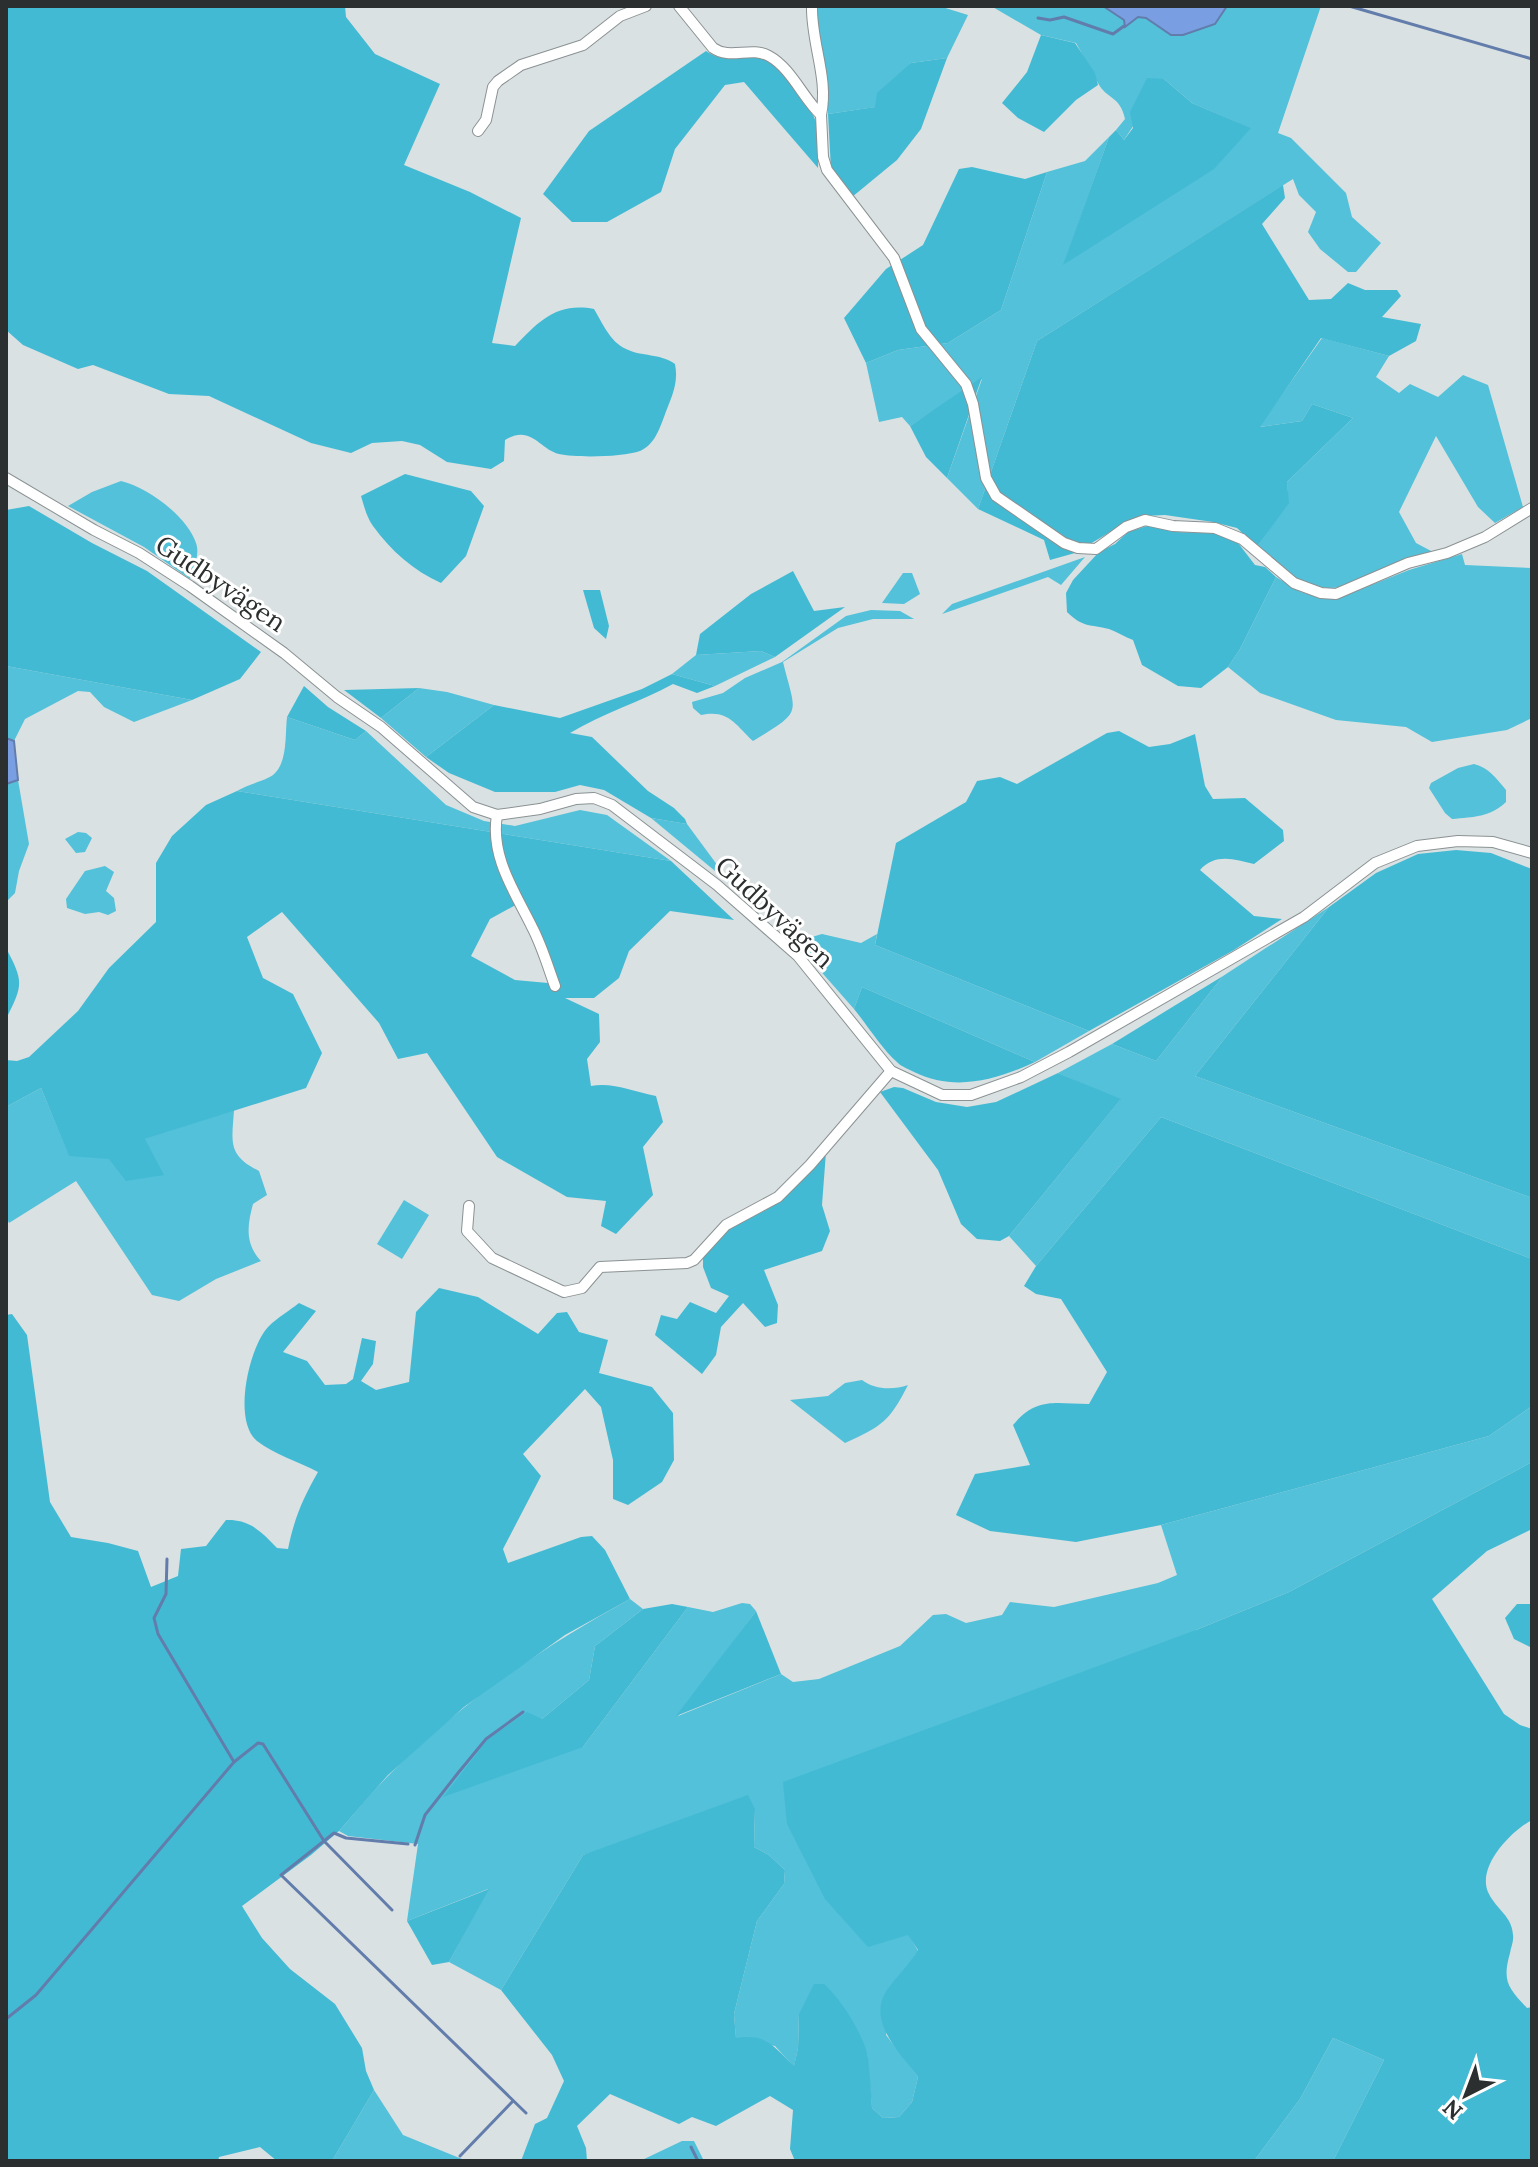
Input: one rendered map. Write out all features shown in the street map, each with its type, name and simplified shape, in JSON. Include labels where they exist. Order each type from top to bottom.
[{"type":"street","points":[[478,131],[486,120],[493,87],[498,81],[521,65],[583,45],[620,16],[646,6]]},
{"type":"street","points":[[679,6],[720,53],[754,52],[769,56],[782,67],[821,115]]},
{"type":"street","points":[[812,6],[811,28],[823,80],[821,115],[823,157],[827,170],[894,258],[921,329],[966,384],[973,404],[986,478],[996,496],[1064,543],[1078,548],[1096,549],[1126,527],[1145,520],[1189,528],[1215,528],[1242,539],[1277,572],[1294,583],[1321,593],[1336,594],[1408,563],[1447,553],[1485,537],[1532,508]]},
{"type":"street","name":"Gudbyvägen","points":[[6,478],[139,553],[190,586],[381,727],[473,807],[497,815],[540,809],[576,799],[594,798],[612,805],[717,885],[798,956],[891,1071],[942,1095],[971,1095],[1021,1077],[1304,917],[1375,863],[1417,846],[1458,841],[1493,842],[1532,853]]},
{"type":"street","points":[[497,815],[495,828],[503,872],[534,929],[555,986]]},
{"type":"street","points":[[469,1206],[467,1231],[479,1246],[502,1264],[564,1292],[582,1288],[600,1267],[687,1263],[694,1260],[726,1225],[778,1197],[810,1165],[891,1071]]},
{"type":"shaded area","points":[[6,6],[345,6],[346,17],[375,54],[440,84],[404,165],[470,192],[521,218],[492,343],[515,346],[541,321],[559,311],[569,308],[594,309],[620,346],[675,364],[674,391],[655,437],[640,451],[588,456],[559,454],[528,436],[514,436],[505,440],[504,461],[491,469],[447,462],[420,445],[402,441],[372,443],[351,453],[311,443],[209,396],[169,394],[93,365],[78,369],[23,345],[6,330]]},
{"type":"shaded area","points":[[817,6],[939,6],[968,15],[947,58],[911,63],[876,107],[828,114]]},
{"type":"shaded area","points":[[991,6],[1321,6],[1278,133],[1291,138],[1346,193],[1352,217],[1381,243],[1356,272],[1348,272],[1320,249],[1308,232],[1316,212],[1299,195],[1293,179],[1037,341],[978,509],[947,478],[982,379],[910,426],[902,417],[879,422],[866,363],[898,350],[948,343],[1001,310],[1047,172],[1085,161],[1109,137],[1064,264],[1250,128],[1192,103],[1164,79],[1124,140],[1116,130],[1125,119],[1123,111],[1102,88],[1076,43],[1041,35]]},
{"type":"shaded area","points":[[1103,6],[1227,6],[1215,24],[1183,35],[1171,35],[1146,18],[1138,17],[1125,27],[1124,20]]},
{"type":"shaded area","points":[[1041,35],[1075,43],[1095,73],[1098,85],[1076,100],[1044,132],[1018,118],[1002,103],[1027,72]]},
{"type":"shaded area","points":[[706,51],[721,58],[761,57],[784,76],[817,124],[818,168],[744,82],[725,85],[675,149],[661,192],[607,222],[572,222],[543,194],[589,131]]},
{"type":"shaded area","points":[[947,58],[921,129],[897,160],[852,197],[831,169],[828,114],[875,107],[877,93],[911,63]]},
{"type":"shaded area","points":[[1147,78],[1164,79],[1192,103],[1251,128],[1214,169],[1063,265],[1109,137],[1116,130],[1124,140],[1133,128],[1130,112]]},
{"type":"shaded area","points":[[972,167],[1025,179],[1047,172],[1001,310],[948,343],[898,350],[866,363],[844,318],[886,269],[923,245],[959,169]]},
{"type":"shaded area","points":[[1283,185],[1285,198],[1262,224],[1309,300],[1331,299],[1348,283],[1365,290],[1397,290],[1401,296],[1382,317],[1421,324],[1416,341],[1389,356],[1321,338],[1260,427],[1302,421],[1312,404],[1353,418],[1287,482],[1289,503],[1257,547],[1237,528],[1165,515],[1144,516],[1125,523],[1075,553],[1050,560],[1044,540],[978,509],[1037,341]]},
{"type":"shaded area","points":[[1322,338],[1389,356],[1376,377],[1399,393],[1410,384],[1438,397],[1463,375],[1488,385],[1523,507],[1495,523],[1478,507],[1436,436],[1399,512],[1416,543],[1433,552],[1374,578],[1342,587],[1314,586],[1277,564],[1257,547],[1288,503],[1287,482],[1353,418],[1312,404],[1302,421],[1259,427]]},
{"type":"shaded area","points":[[982,377],[947,478],[926,457],[910,426]]},
{"type":"shaded area","points":[[405,474],[471,491],[484,506],[466,556],[441,583],[412,566],[387,543],[369,519],[361,496]]},
{"type":"shaded area","points":[[121,481],[154,496],[184,523],[196,543],[197,552],[190,579],[144,547],[68,506],[92,492]]},
{"type":"shaded area","points":[[29,506],[147,571],[261,652],[240,679],[192,700],[6,666],[6,510]]},
{"type":"shaded area","points":[[1159,526],[1176,532],[1213,533],[1235,539],[1255,565],[1265,567],[1276,577],[1228,667],[1201,688],[1178,686],[1142,665],[1133,640],[1109,629],[1082,623],[1067,612],[1066,593],[1073,580],[1099,552],[1115,544],[1128,532]]},
{"type":"shaded area","points":[[1462,554],[1465,565],[1532,568],[1532,718],[1507,730],[1432,742],[1406,727],[1336,720],[1260,693],[1228,667],[1276,577],[1301,592],[1327,599]]},
{"type":"shaded area","points":[[1085,557],[1061,585],[1048,577],[942,614],[952,604]]},
{"type":"shaded area","points":[[793,571],[814,611],[845,607],[775,657],[761,651],[696,655],[700,634],[751,594]]},
{"type":"shaded area","points":[[903,573],[912,573],[920,594],[904,604],[882,603]]},
{"type":"shaded area","points":[[583,590],[600,590],[609,626],[606,639],[594,628]]},
{"type":"shaded area","points":[[871,610],[900,611],[914,619],[873,619],[838,628],[783,662],[793,702],[792,710],[781,723],[753,741],[725,716],[701,715],[693,708],[692,702],[723,693],[745,678],[782,662],[846,616]]},
{"type":"shaded area","points":[[761,651],[775,657],[715,686],[672,674],[696,655]]},
{"type":"shaded area","points":[[6,666],[192,700],[134,722],[104,707],[90,692],[78,691],[25,719],[14,741],[6,738]]},
{"type":"shaded area","points":[[672,674],[715,686],[697,693],[673,684],[570,733],[592,737],[648,791],[674,808],[687,824],[651,818],[604,790],[580,785],[555,792],[495,792],[449,773],[426,757],[494,705],[560,718],[642,689]]},
{"type":"shaded area","points":[[304,686],[328,707],[366,731],[355,740],[287,717]]},
{"type":"shaded area","points":[[419,688],[494,705],[426,757],[381,718]]},
{"type":"shaded area","points":[[419,688],[381,718],[344,690]]},
{"type":"shaded area","points":[[287,717],[355,740],[366,731],[446,805],[484,821],[515,826],[580,810],[607,815],[671,861],[237,791],[270,777],[278,770],[286,740]]},
{"type":"shaded area","points":[[1119,731],[1149,747],[1170,744],[1195,734],[1205,786],[1213,799],[1245,798],[1283,830],[1284,841],[1254,864],[1218,859],[1200,870],[1254,916],[1282,919],[1234,950],[1089,1031],[875,945],[896,843],[966,802],[977,781],[1000,777],[1017,784],[1107,733]]},
{"type":"shaded area","points":[[6,738],[14,741],[18,780],[6,784]]},
{"type":"shaded area","points":[[1474,764],[1499,781],[1506,790],[1506,802],[1488,813],[1452,819],[1429,788],[1431,783],[1458,768]]},
{"type":"shaded area","points":[[18,780],[29,844],[15,893],[6,902],[6,784]]},
{"type":"shaded area","points":[[237,791],[671,861],[734,920],[670,911],[629,951],[619,978],[594,998],[565,998],[599,1014],[600,1042],[587,1059],[591,1086],[615,1086],[656,1096],[663,1122],[643,1147],[653,1195],[616,1234],[601,1226],[606,1201],[567,1197],[497,1157],[427,1053],[398,1059],[379,1023],[282,912],[247,937],[263,978],[293,994],[322,1053],[306,1088],[145,1139],[164,1175],[126,1181],[109,1159],[69,1156],[41,1088],[6,1107],[6,1060],[17,1061],[29,1057],[78,1011],[109,968],[156,922],[156,863],[172,836],[206,805]],"holes":[[[523,901],[559,984],[515,980],[471,956],[490,919]]]},
{"type":"shaded area","points":[[651,818],[687,824],[732,885]]},
{"type":"shaded area","points":[[78,832],[92,838],[85,852],[76,853],[65,839]]},
{"type":"shaded area","points":[[1456,850],[1491,853],[1532,869],[1532,1198],[1195,1076],[1329,907],[1376,873],[1418,854]]},
{"type":"shaded area","points":[[105,866],[114,872],[106,891],[114,898],[116,911],[108,915],[99,912],[85,914],[67,908],[66,899],[85,871]]},
{"type":"shaded area","points":[[1329,907],[1195,1076],[1532,1198],[1532,1259],[1161,1117],[1036,1266],[1009,1236],[1120,1100],[1058,1073],[1112,1044],[1156,1061],[1223,976]]},
{"type":"shaded area","points":[[822,934],[861,943],[877,934],[875,945],[1089,1031],[1035,1062],[862,987],[854,1009],[795,942]]},
{"type":"shaded area","points":[[6,948],[19,984],[6,1019]]},
{"type":"shaded area","points":[[1223,976],[1156,1061],[1112,1044]]},
{"type":"shaded area","points":[[862,987],[1035,1062],[975,1081],[945,1081],[914,1072],[892,1057],[854,1009]]},
{"type":"shaded area","points":[[1058,1073],[1121,1099],[1009,1236],[1000,1241],[977,1239],[961,1224],[938,1170],[880,1092],[894,1087],[903,1088],[936,1102],[967,1107],[996,1102]]},
{"type":"shaded area","points":[[41,1088],[69,1155],[144,1139],[234,1110],[236,1153],[259,1171],[267,1195],[253,1204],[249,1227],[252,1248],[261,1261],[216,1279],[179,1301],[152,1295],[76,1181],[9,1223],[6,1217],[6,1107]]},
{"type":"shaded area","points":[[1161,1117],[1532,1259],[1532,1406],[1489,1436],[1161,1525],[1076,1542],[990,1531],[956,1515],[975,1474],[1030,1465],[1013,1425],[1022,1416],[1030,1409],[1048,1404],[1089,1404],[1107,1372],[1061,1299],[1036,1294],[1024,1286],[1036,1266]]},
{"type":"shaded area","points":[[826,1152],[822,1205],[830,1231],[822,1251],[764,1270],[778,1305],[777,1323],[765,1327],[743,1303],[721,1327],[716,1355],[702,1374],[655,1335],[661,1315],[677,1319],[690,1302],[716,1313],[729,1296],[711,1288],[703,1267],[703,1257],[726,1229],[766,1210],[790,1192]]},
{"type":"shaded area","points":[[404,1200],[429,1215],[402,1259],[377,1244]]},
{"type":"shaded area","points":[[439,1288],[478,1297],[538,1334],[557,1313],[567,1312],[579,1332],[608,1340],[599,1373],[652,1387],[673,1413],[674,1460],[662,1482],[628,1505],[613,1499],[613,1460],[601,1407],[585,1389],[523,1454],[541,1476],[503,1549],[508,1563],[581,1537],[592,1536],[605,1550],[630,1599],[565,1635],[464,1707],[388,1775],[339,1831],[242,1906],[262,1938],[290,1969],[335,2004],[362,2048],[366,2071],[374,2090],[332,2161],[277,2161],[260,2147],[219,2157],[218,2161],[6,2161],[6,1315],[12,1314],[27,1335],[50,1502],[71,1537],[138,1551],[151,1587],[178,1576],[181,1549],[206,1546],[226,1520],[248,1524],[277,1548],[288,1549],[300,1509],[318,1472],[264,1446],[250,1431],[246,1417],[246,1384],[255,1350],[269,1326],[299,1303],[316,1311],[283,1352],[307,1361],[325,1385],[346,1384],[353,1379],[362,1338],[376,1341],[373,1364],[361,1381],[376,1390],[409,1382],[416,1312]]},
{"type":"shaded area","points":[[862,1380],[884,1388],[908,1385],[883,1422],[845,1443],[790,1400],[828,1396],[845,1383]]},
{"type":"shaded area","points":[[1532,1406],[1532,1462],[1289,1592],[1196,1630],[909,1935],[918,1951],[907,1967],[886,2035],[918,2077],[912,2102],[899,2117],[883,2118],[872,2108],[867,2054],[799,2014],[794,2067],[775,2046],[736,2039],[734,2014],[757,1921],[784,1884],[785,1870],[769,1855],[754,1847],[755,1809],[583,1855],[501,1990],[449,1962],[488,1889],[407,1921],[418,1844],[348,1836],[339,1831],[415,1750],[472,1701],[534,1657],[630,1599],[643,1609],[595,1646],[589,1680],[542,1719],[583,1747],[688,1607],[713,1612],[742,1603],[750,1604],[756,1611],[678,1716],[781,1674],[793,1682],[819,1679],[900,1646],[933,1615],[946,1614],[966,1623],[1002,1615],[1010,1602],[1054,1607],[1158,1583],[1177,1575],[1161,1525],[1489,1436]]},
{"type":"shaded area","points":[[1532,1462],[1532,1529],[1487,1551],[1432,1599],[1504,1714],[1532,1729],[1532,1820],[1497,1851],[1487,1873],[1486,1884],[1489,1894],[1512,1928],[1508,1984],[1527,2008],[1532,2007],[1532,2161],[1333,2161],[1384,2060],[1333,2038],[1300,2099],[1254,2161],[795,2161],[790,2149],[793,2110],[770,2096],[716,2126],[692,2117],[679,2124],[610,2094],[577,2126],[586,2148],[587,2161],[521,2161],[535,2124],[547,2118],[564,2081],[552,2055],[501,1990],[583,1855],[748,1795],[755,1809],[754,1847],[769,1855],[785,1870],[784,1884],[757,1921],[734,2014],[736,2038],[763,2040],[794,2066],[799,2014],[814,1984],[824,1984],[844,2008],[862,2039],[868,2058],[872,2108],[883,2118],[899,2117],[912,2102],[918,2077],[888,2036],[880,2013],[887,1990],[918,1950],[908,1935],[868,1947],[825,1899],[787,1824],[783,1782],[1196,1630],[1289,1592]]},
{"type":"shaded area","points":[[672,1604],[688,1607],[583,1747],[443,1797],[488,1739],[527,1712],[542,1719],[589,1680],[595,1646],[643,1609]]},
{"type":"shaded area","points":[[1517,1604],[1532,1604],[1532,1648],[1514,1639],[1505,1618]]},
{"type":"shaded area","points":[[756,1611],[781,1674],[676,1716]]},
{"type":"shaded area","points":[[489,1889],[449,1962],[432,1965],[407,1921]]},
{"type":"shaded area","points":[[1333,2038],[1384,2060],[1333,2161],[1254,2161],[1300,2099]]},
{"type":"shaded area","points":[[374,2090],[403,2135],[462,2159],[332,2161]]},
{"type":"shaded area","points":[[682,2141],[694,2141],[704,2161],[640,2161]]},
{"type":"waterway","points":[[1349,6],[1532,59]]},
{"type":"waterway","points":[[1038,18],[1050,20],[1064,17],[1113,34],[1124,26]]},
{"type":"waterway","points":[[6,2019],[36,1995],[234,1762],[158,1634],[154,1618],[166,1594],[167,1559]]},
{"type":"waterway","points":[[415,1845],[425,1815],[458,1773],[486,1739],[523,1712]]},
{"type":"waterway","points":[[234,1762],[258,1743],[263,1744],[324,1841],[392,1910]]},
{"type":"waterway","points":[[408,1844],[346,1838],[334,1833],[281,1875],[526,2113]]},
{"type":"waterway","points":[[460,2156],[513,2101]]},
{"type":"waterway","points":[[691,2147],[698,2161]]}]
